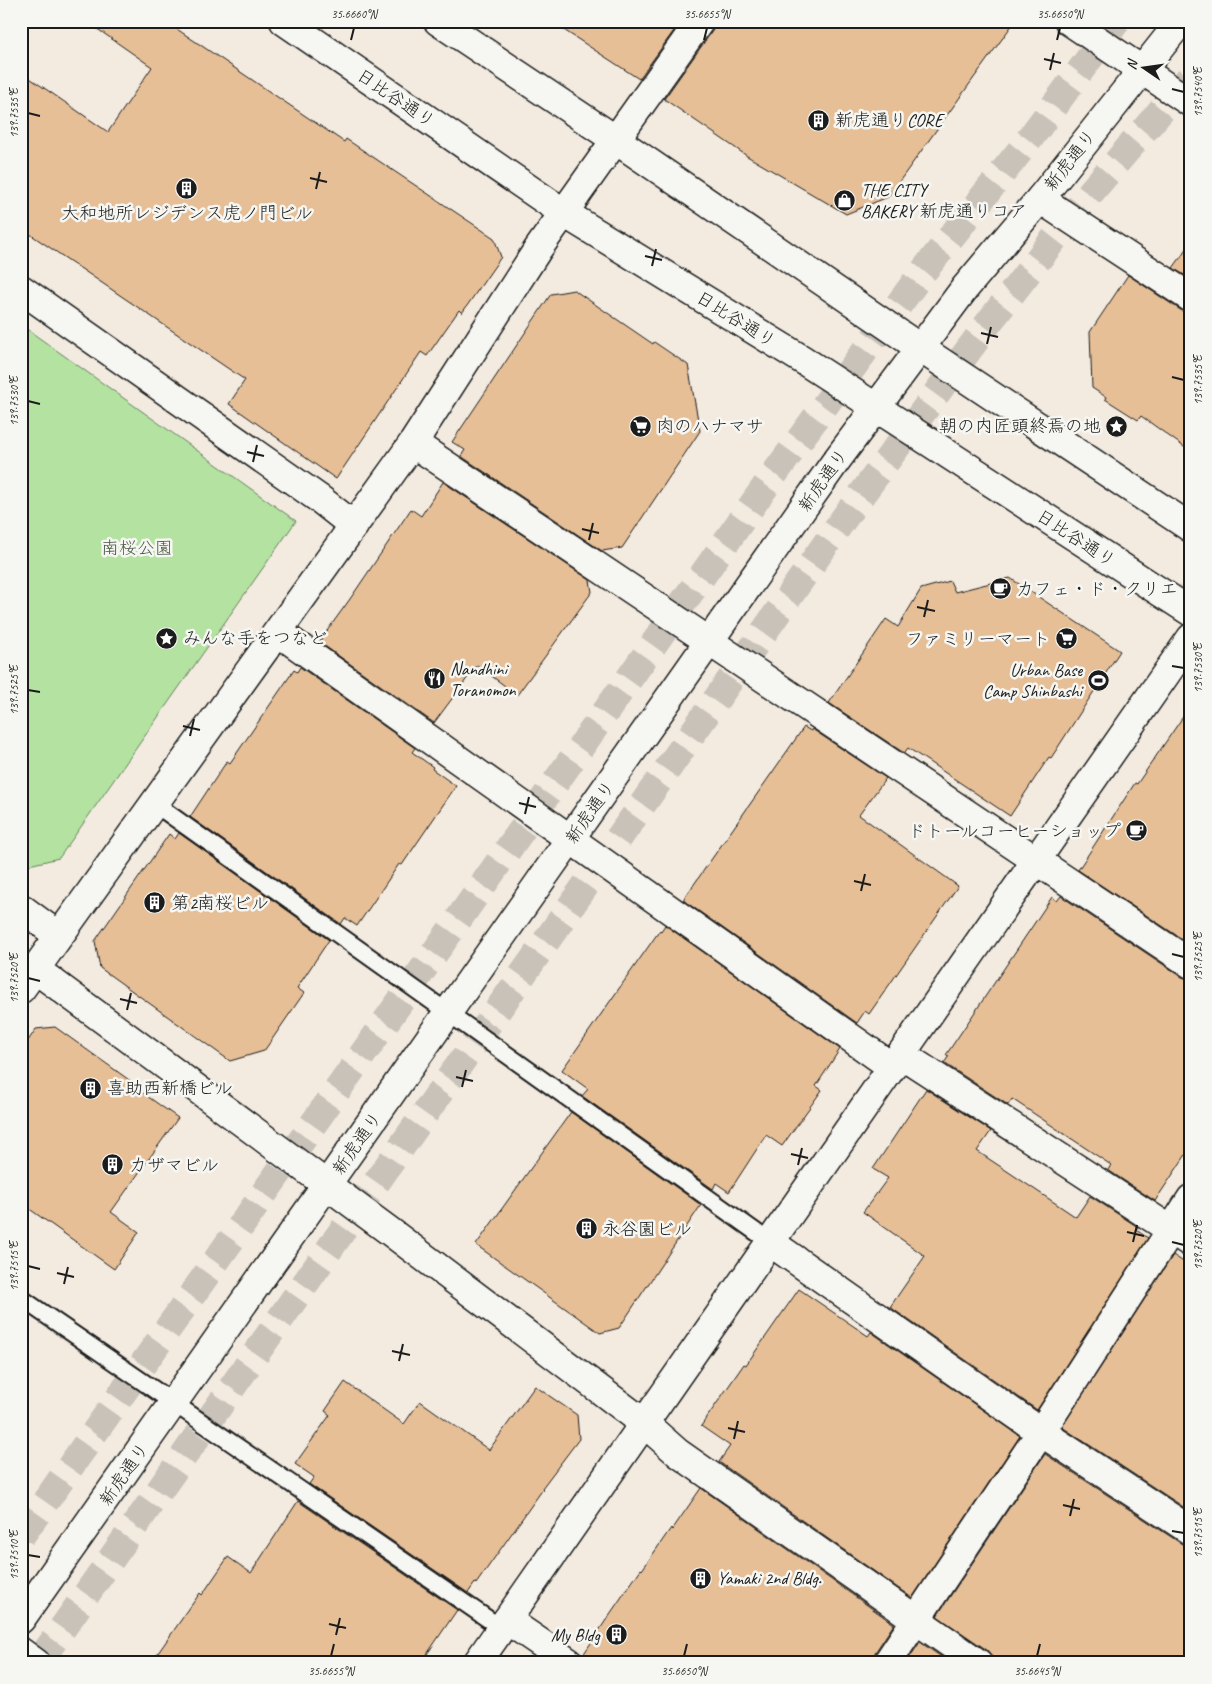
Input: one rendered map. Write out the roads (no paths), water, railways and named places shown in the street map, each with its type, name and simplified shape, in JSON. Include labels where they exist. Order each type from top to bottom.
[{"type":"street","name":"日比谷通り","points":[[284,21],[564,213],[802,360],[1191,612]]},
{"type":"street","points":[[438,21],[920,348],[1191,528]]},
{"type":"street","points":[[700,21],[564,213],[413,443],[28,979],[328,1184],[644,1422],[678,1453],[978,1663]]},
{"type":"street","points":[[1069,21],[1191,102]]},
{"type":"street","name":"新虎通り","points":[[21,1619],[836,461],[965,288],[1040,199],[1181,21]]},
{"type":"street","points":[[1040,199],[1191,298]]},
{"type":"street","points":[[21,289],[322,500],[354,526]]},
{"type":"street","points":[[413,443],[1191,964]]},
{"type":"street","points":[[278,632],[570,839],[896,1061],[1180,1236]]},
{"type":"street","points":[[477,1663],[1191,638]]},
{"type":"street","points":[[21,908],[59,936]]},
{"type":"street","points":[[887,1663],[1041,1432],[1180,1236],[1191,1199]]},
{"type":"street","points":[[770,1242],[1041,1432],[1191,1531]]},
{"type":"street","points":[[504,1624],[570,1663]]},
{"type":"street","points":[[21,1652],[36,1663]]},
{"type":"lane","points":[[155,804],[770,1242]]},
{"type":"lane","points":[[21,1298],[504,1624]]},
{"type":"tunnel","points":[[21,1536],[770,480],[922,273],[1028,141],[1117,21]]},
{"type":"tunnel","points":[[38,1663],[842,521],[990,321],[1090,193],[1191,76]]},
{"type":"place","name":"新虎通りCORE","points":[[819,120]]},
{"type":"place","name":"大和地所レジデンス虎ノ門ビル","points":[[187,188]]},
{"type":"place","name":"THE CITY BAKERY 新虎通りコア","points":[[845,200]]},
{"type":"place","name":"肉のハナマサ","points":[[640,426]]},
{"type":"place","name":"朝の内匠頭終焉の地","points":[[1117,426]]},
{"type":"place","name":"カフェ・ド・クリエ","points":[[1000,589]]},
{"type":"place","name":"みんな手をつなど","points":[[167,638]]},
{"type":"place","name":"ファミリーマート","points":[[1066,639]]},
{"type":"place","name":"Nandhini Toranomon","points":[[434,679]]},
{"type":"place","name":"Urban Base Camp Shinbashi","points":[[1098,680]]},
{"type":"place","name":"ドトールコーヒーショップ","points":[[1137,831]]},
{"type":"place","name":"第2南桜ビル","points":[[155,903]]},
{"type":"place","name":"喜助西新橋ビル","points":[[91,1088]]},
{"type":"place","name":"カザマビル","points":[[113,1165]]},
{"type":"place","name":"永谷園ビル","points":[[586,1229]]},
{"type":"place","name":"Yamaki 2nd Bldg.","points":[[701,1578]]},
{"type":"place","name":"My Bldg","points":[[616,1635]]},
{"type":"park label","name":"南桜公園","points":[[137,548]]}]
